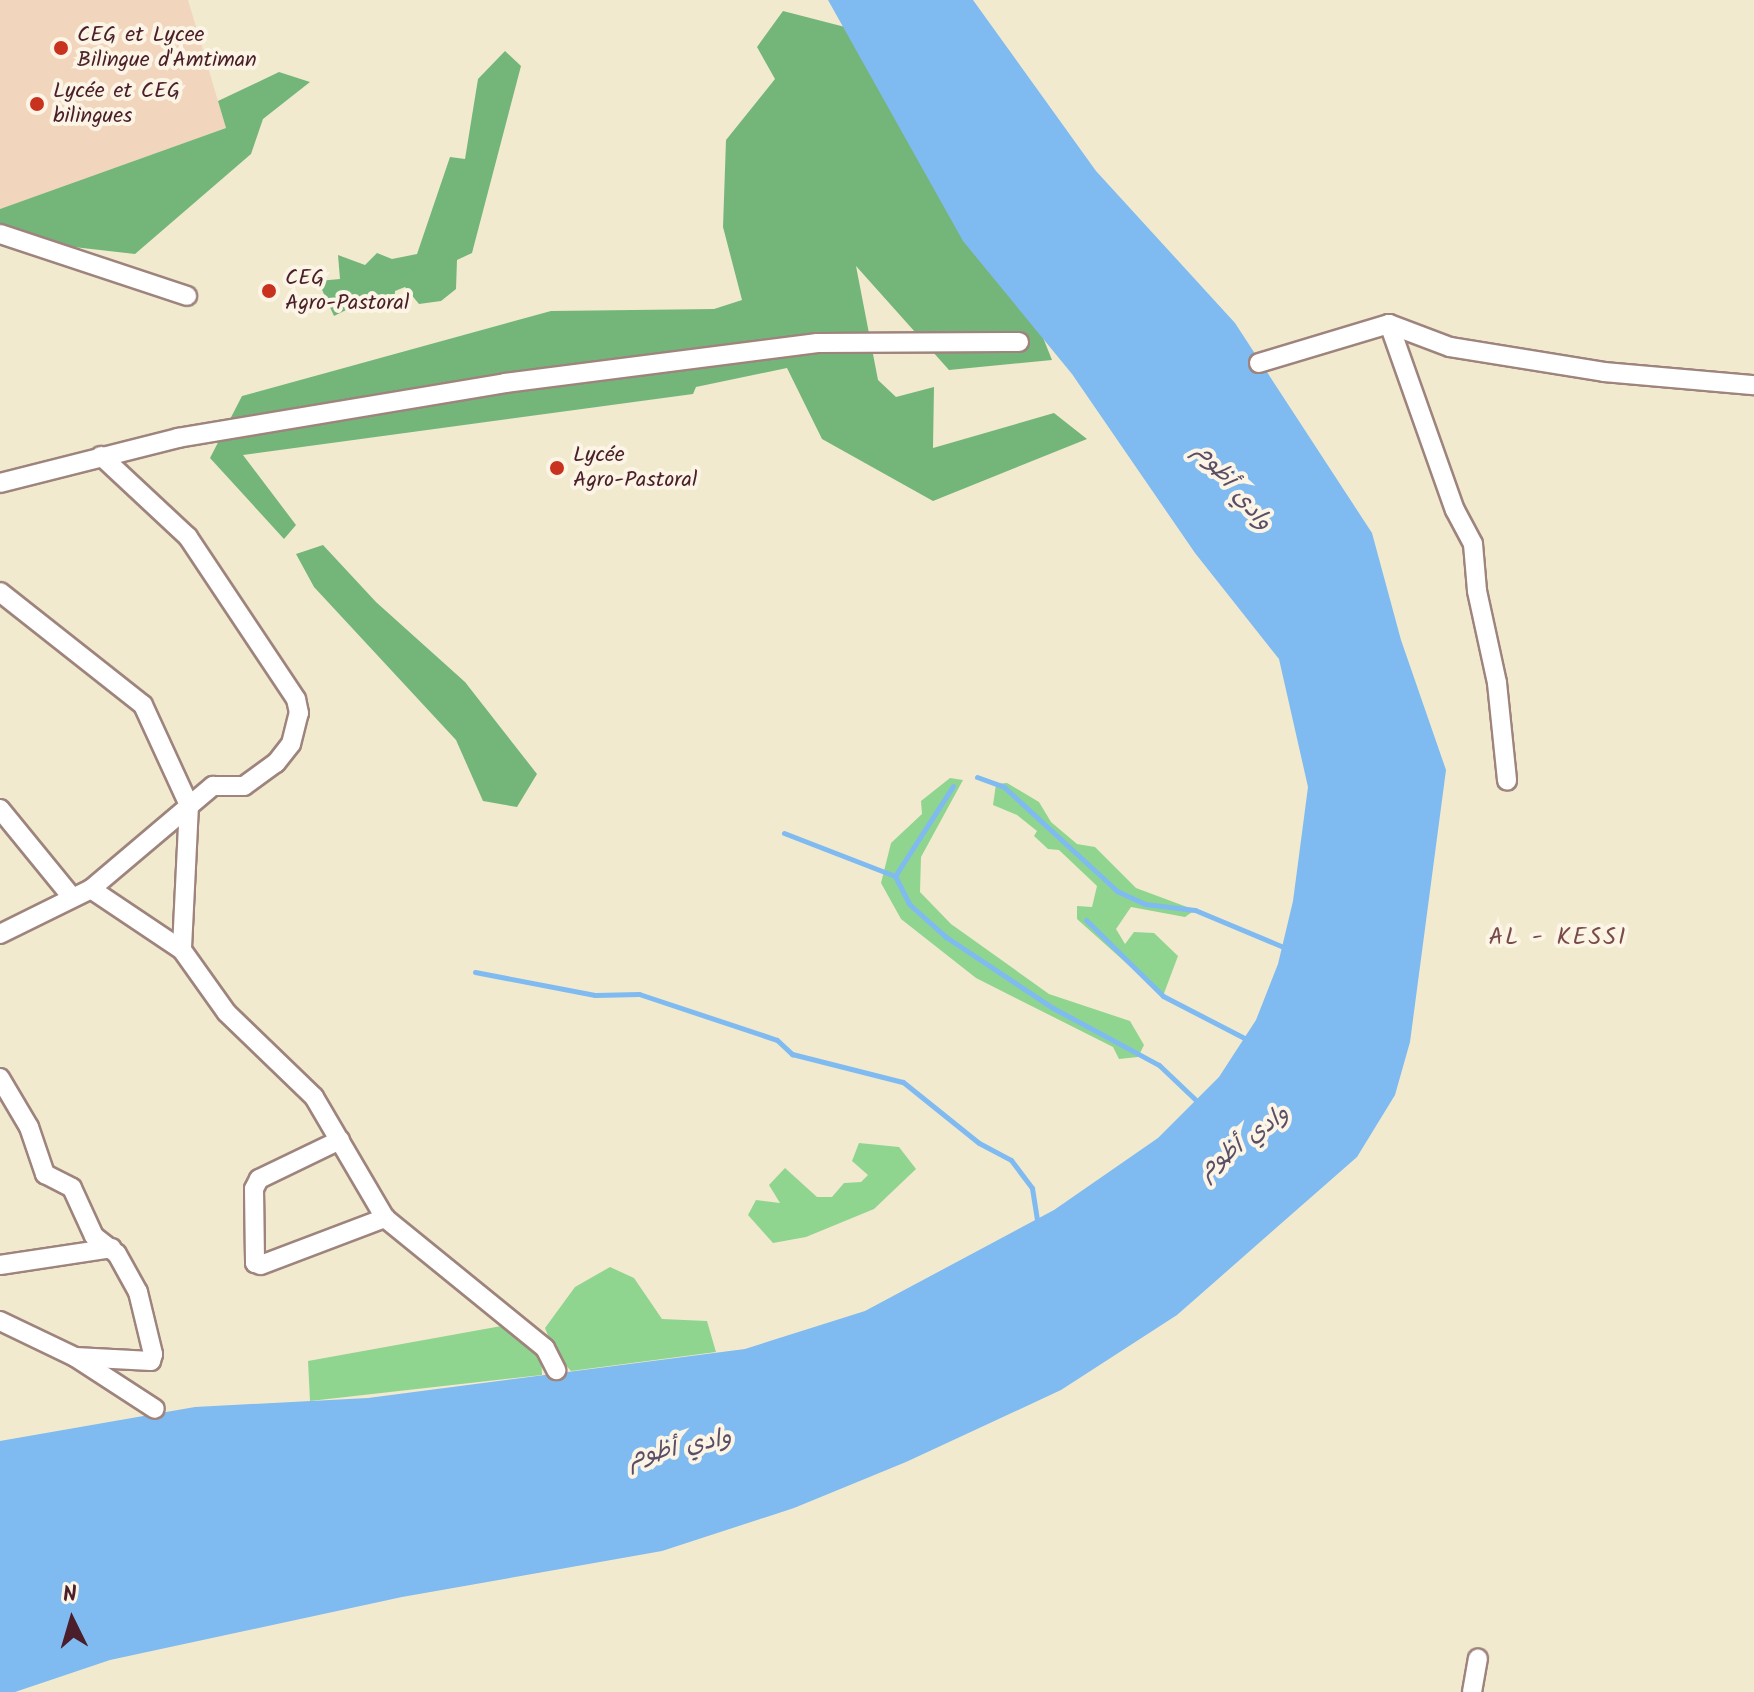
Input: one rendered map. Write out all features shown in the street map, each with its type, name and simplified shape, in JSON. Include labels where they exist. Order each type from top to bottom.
[{"type":"street","points":[[0,234],[187,296]]},
{"type":"street","points":[[1259,363],[1389,324],[1450,347],[1620,374],[1754,385]]},
{"type":"street","points":[[1389,324],[1455,510],[1473,544],[1477,591],[1497,683],[1507,780]]},
{"type":"street","points":[[0,483],[178,438],[505,383],[817,343],[1019,342]]},
{"type":"street","points":[[0,934],[71,896],[91,889],[213,786],[244,786],[284,755],[296,729],[296,699],[188,537],[101,456]]},
{"type":"street","points":[[0,592],[139,700],[189,805],[182,950]]},
{"type":"street","points":[[0,809],[71,896]]},
{"type":"street","points":[[91,889],[182,950],[227,1013],[314,1097],[385,1218],[545,1348],[556,1370]]},
{"type":"street","points":[[0,1078],[29,1127],[36,1161],[45,1174],[72,1188],[94,1236],[112,1248],[138,1292],[151,1361],[75,1357]]},
{"type":"street","points":[[340,1140],[259,1179],[254,1189],[255,1263],[385,1218]]},
{"type":"street","points":[[0,1265],[112,1248]]},
{"type":"street","points":[[0,1321],[75,1357],[155,1409]]},
{"type":"street","points":[[1472,1692],[1478,1659]]},
{"type":"shaded area","points":[[0,0],[188,0],[226,128],[0,209]]},
{"type":"green space","points":[[783,11],[845,27],[1034,315],[1052,360],[949,370],[856,266],[878,380],[896,397],[934,387],[933,448],[1054,413],[1087,439],[933,501],[822,439],[787,368],[696,387],[693,394],[243,455],[296,525],[284,539],[210,458],[242,396],[551,311],[714,309],[742,300],[723,227],[726,140],[775,79],[757,47]]},
{"type":"green space","points":[[505,51],[521,66],[472,253],[457,260],[456,289],[441,301],[419,304],[405,287],[395,291],[394,307],[377,311],[362,302],[334,316],[318,281],[340,279],[338,255],[365,265],[377,253],[392,259],[417,254],[450,157],[465,159],[478,79]]},
{"type":"green space","points":[[279,72],[310,82],[263,119],[251,154],[135,254],[21,241],[0,244],[0,209],[226,128],[218,101]]},
{"type":"green space","points":[[323,545],[376,602],[465,682],[537,774],[517,807],[483,801],[456,740],[314,587],[296,554]]},
{"type":"green space","points":[[950,778],[963,780],[921,857],[920,892],[951,924],[1049,994],[1130,1021],[1144,1045],[1138,1057],[1119,1059],[1113,1047],[976,978],[901,919],[881,883],[891,843],[922,814],[921,801]]},
{"type":"green space","points":[[1007,783],[1039,802],[1051,822],[1077,844],[1095,847],[1136,888],[1195,910],[1185,917],[1131,907],[1116,929],[1125,944],[1134,932],[1154,933],[1178,956],[1163,996],[1077,919],[1077,906],[1092,907],[1097,886],[1059,850],[1048,849],[1034,836],[1037,831],[1017,815],[993,805],[996,784]]},
{"type":"green space","points":[[859,1143],[899,1147],[916,1169],[874,1209],[806,1237],[773,1243],[748,1215],[756,1200],[780,1203],[769,1185],[785,1168],[817,1197],[832,1197],[844,1183],[861,1182],[868,1175],[852,1161]]},
{"type":"green space","points":[[610,1267],[634,1278],[662,1319],[707,1321],[716,1352],[571,1371],[555,1353],[545,1328],[575,1287]]},
{"type":"green space","points":[[507,1325],[541,1350],[542,1375],[310,1401],[308,1361]]},
{"type":"water","name":"وادي أظوم","points":[[828,0],[973,0],[1096,171],[1235,323],[1372,533],[1401,640],[1446,770],[1410,1042],[1395,1095],[1357,1157],[1177,1315],[1061,1390],[906,1462],[794,1508],[662,1551],[402,1597],[110,1660],[15,1692],[0,1692],[0,1441],[195,1407],[368,1398],[745,1349],[865,1311],[1054,1210],[1158,1138],[1219,1077],[1256,1020],[1278,964],[1293,901],[1308,787],[1279,659],[1195,553],[1072,374],[963,241]]},
{"type":"waterway","points":[[977,777],[1004,787],[1117,891],[1145,904],[1195,910],[1286,948]]},
{"type":"waterway","points":[[895,876],[953,786]]},
{"type":"waterway","points":[[784,833],[895,876],[909,904],[946,937],[1053,1008],[1159,1065],[1200,1104]]},
{"type":"waterway","points":[[1086,920],[1163,996],[1250,1041]]},
{"type":"waterway","points":[[475,972],[595,995],[639,994],[777,1040],[792,1054],[903,1082],[979,1143],[1011,1160],[1032,1188],[1038,1227]]},
{"type":"place","name":"CEG et Lycee Bilingue d'Amtiman","points":[[61,48]]},
{"type":"place","name":"Lycée et CEG bilingues","points":[[37,104]]},
{"type":"place","name":"CEG Agro-Pastoral","points":[[269,291]]},
{"type":"place","name":"Lycée Agro-Pastoral","points":[[557,468]]},
{"type":"district","name":"AL - KESSI","points":[[1558,938]]}]
